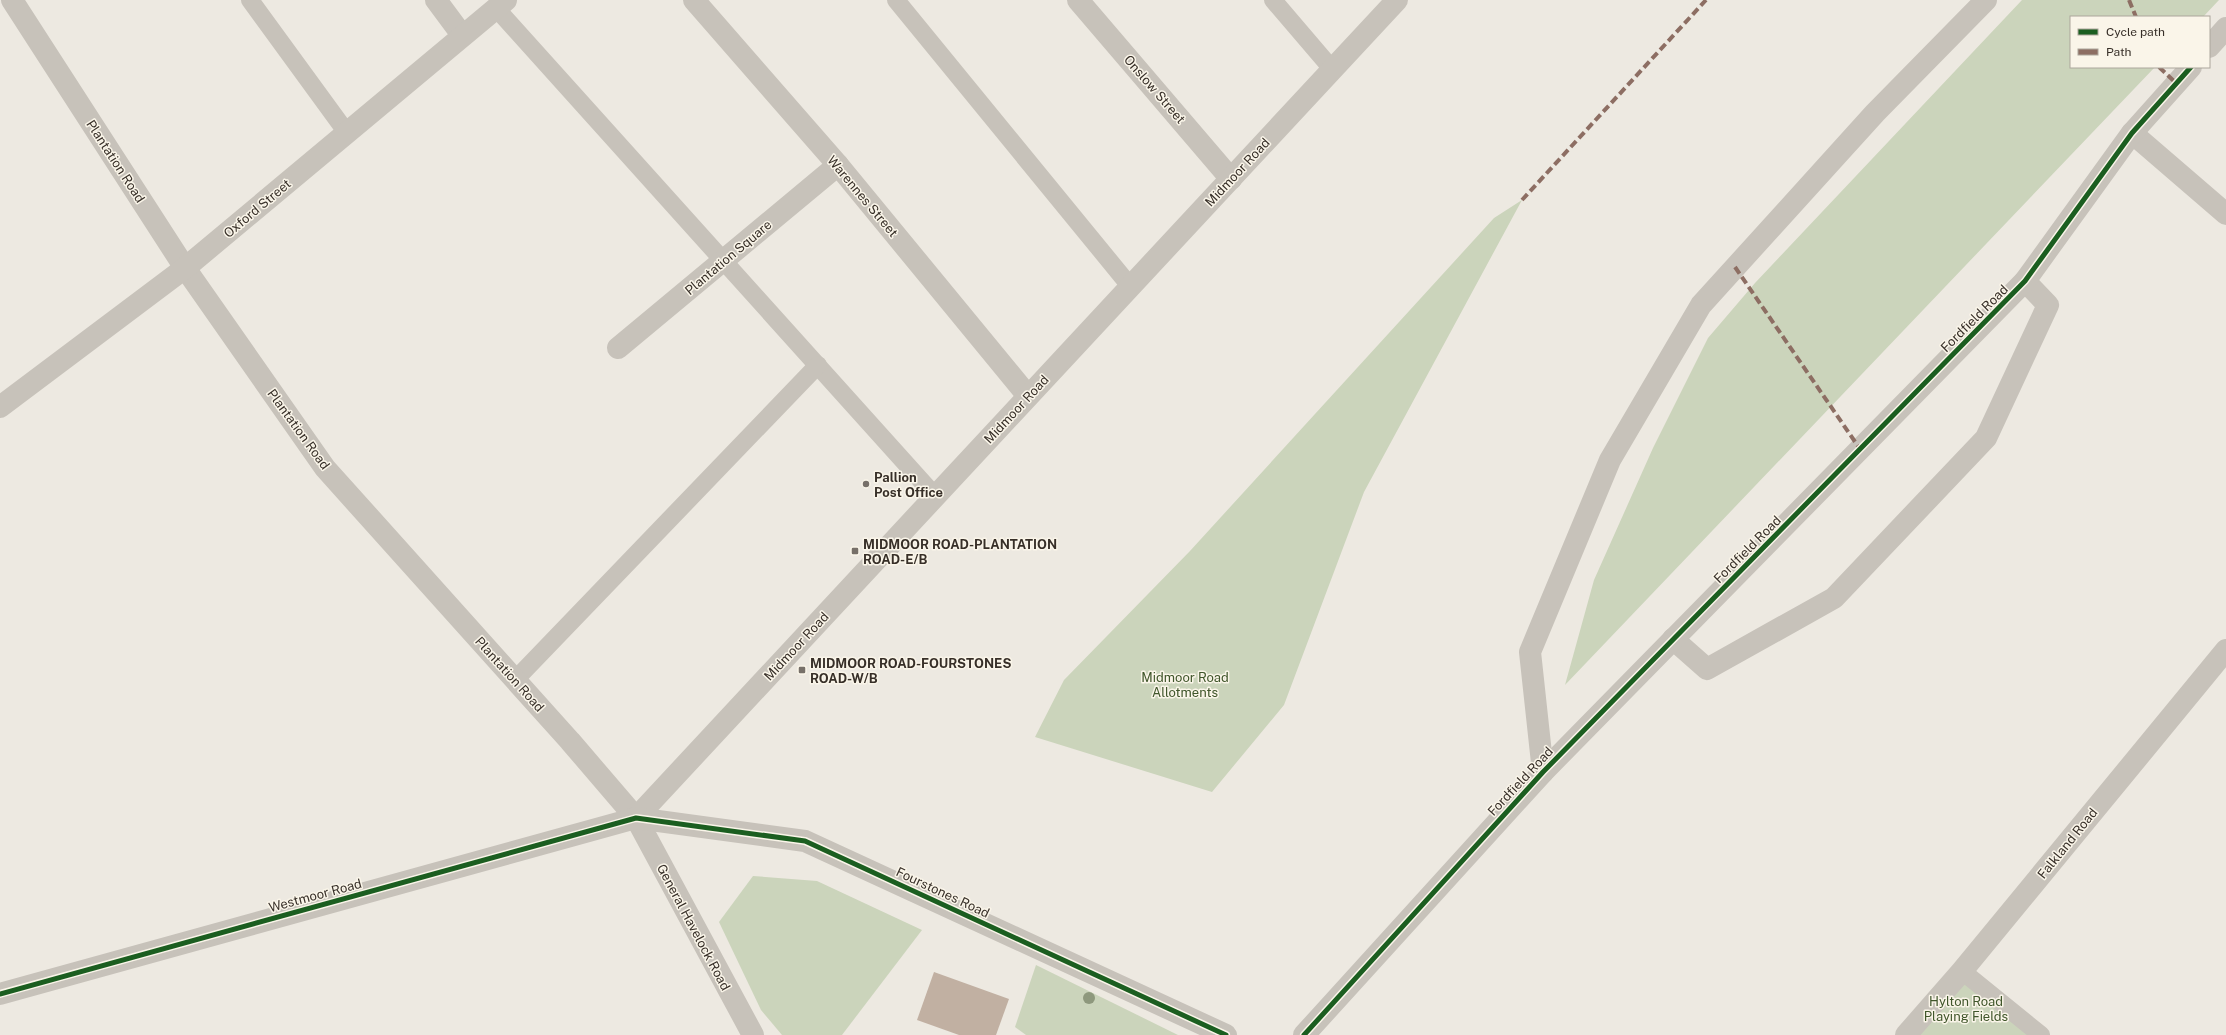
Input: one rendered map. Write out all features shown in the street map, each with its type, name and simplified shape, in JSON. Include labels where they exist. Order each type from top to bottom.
[{"type":"street","name":"Plantation Road","points":[[12,0],[185,268],[325,468],[515,680],[636,818]]},
{"type":"street","points":[[436,0],[462,35]]},
{"type":"street","name":"Warennes Street","points":[[694,0],[838,165],[1028,396]]},
{"type":"street","name":"Onslow Street","points":[[1078,0],[1231,179]]},
{"type":"street","name":"Midmoor Road","points":[[636,818],[1397,0]]},
{"type":"street","name":"Fordfield Road","points":[[1543,772],[1530,652],[1614,453],[1701,305],[1875,114],[1986,0]]},
{"type":"street","name":"Oxford Street","points":[[0,407],[185,268],[462,35],[501,4]]},
{"type":"street","points":[[2210,46],[2226,28]]},
{"type":"street","name":"Fordfield Road","points":[[1304,1035],[1543,772],[2025,281],[2132,133],[2190,68]]},
{"type":"street","points":[[2132,133],[2226,214]]},
{"type":"street","name":"Plantation Square","points":[[618,348],[838,165]]},
{"type":"street","points":[[1673,639],[1707,669],[1834,598],[1986,438],[2048,306],[2025,281]]},
{"type":"street","name":"Falkland Road","points":[[1906,1035],[1962,971],[2226,650]]},
{"type":"street","name":"Westmoor Road","points":[[0,994],[636,818]]},
{"type":"street","name":"General Havelock Road","points":[[636,818],[752,1035]]},
{"type":"street","name":"Fourstones Road","points":[[636,818],[806,841],[1226,1035]]},
{"type":"lane","points":[[250,0],[347,133]]},
{"type":"lane","points":[[896,0],[1130,286]]},
{"type":"lane","points":[[1273,0],[1332,69]]},
{"type":"lane","points":[[501,4],[723,261],[935,496]]},
{"type":"lane","points":[[515,680],[818,365]]},
{"type":"lane","points":[[1962,971],[2041,1035]]},
{"type":"green space","points":[[2022,0],[2219,0],[2204,16],[2070,16],[2070,68],[2154,68],[1565,685],[1594,580],[1653,448],[1708,338],[1755,283]]},
{"type":"green space","name":"Midmoor Road Allotments","points":[[1522,200],[1364,492],[1284,705],[1212,792],[1035,737],[1064,680],[1190,551],[1494,218]]},
{"type":"green space","points":[[753,876],[817,881],[922,930],[842,1035],[782,1035],[761,1010],[719,922]]},
{"type":"green space","points":[[1036,965],[1178,1035],[1026,1035],[1015,1027]]},
{"type":"green space","name":"Hylton Road Playing Fields","points":[[1962,971],[2041,1035],[1909,1035]]},
{"type":"building","points":[[934,972],[1009,999],[996,1035],[959,1035],[917,1020]]},
{"type":"marked path","points":[[1522,200],[1706,0]]},
{"type":"marked path","points":[[2129,0],[2136,16]]},
{"type":"marked path","points":[[2160,68],[2176,83]]},
{"type":"marked path","points":[[1735,267],[1860,449]]},
{"type":"cycle path","points":[[1304,1035],[1543,772],[2025,281],[2132,133],[2190,68]]},
{"type":"cycle path","points":[[0,994],[636,818],[805,841],[1226,1035]]},
{"type":"place","name":"Pallion Post Office","points":[[866,484]]},
{"type":"place","name":"MIDMOOR ROAD-PLANTATION ROAD-E/B","points":[[855,551]]},
{"type":"place","name":"MIDMOOR ROAD-FOURSTONES ROAD-W/B","points":[[802,670]]}]
